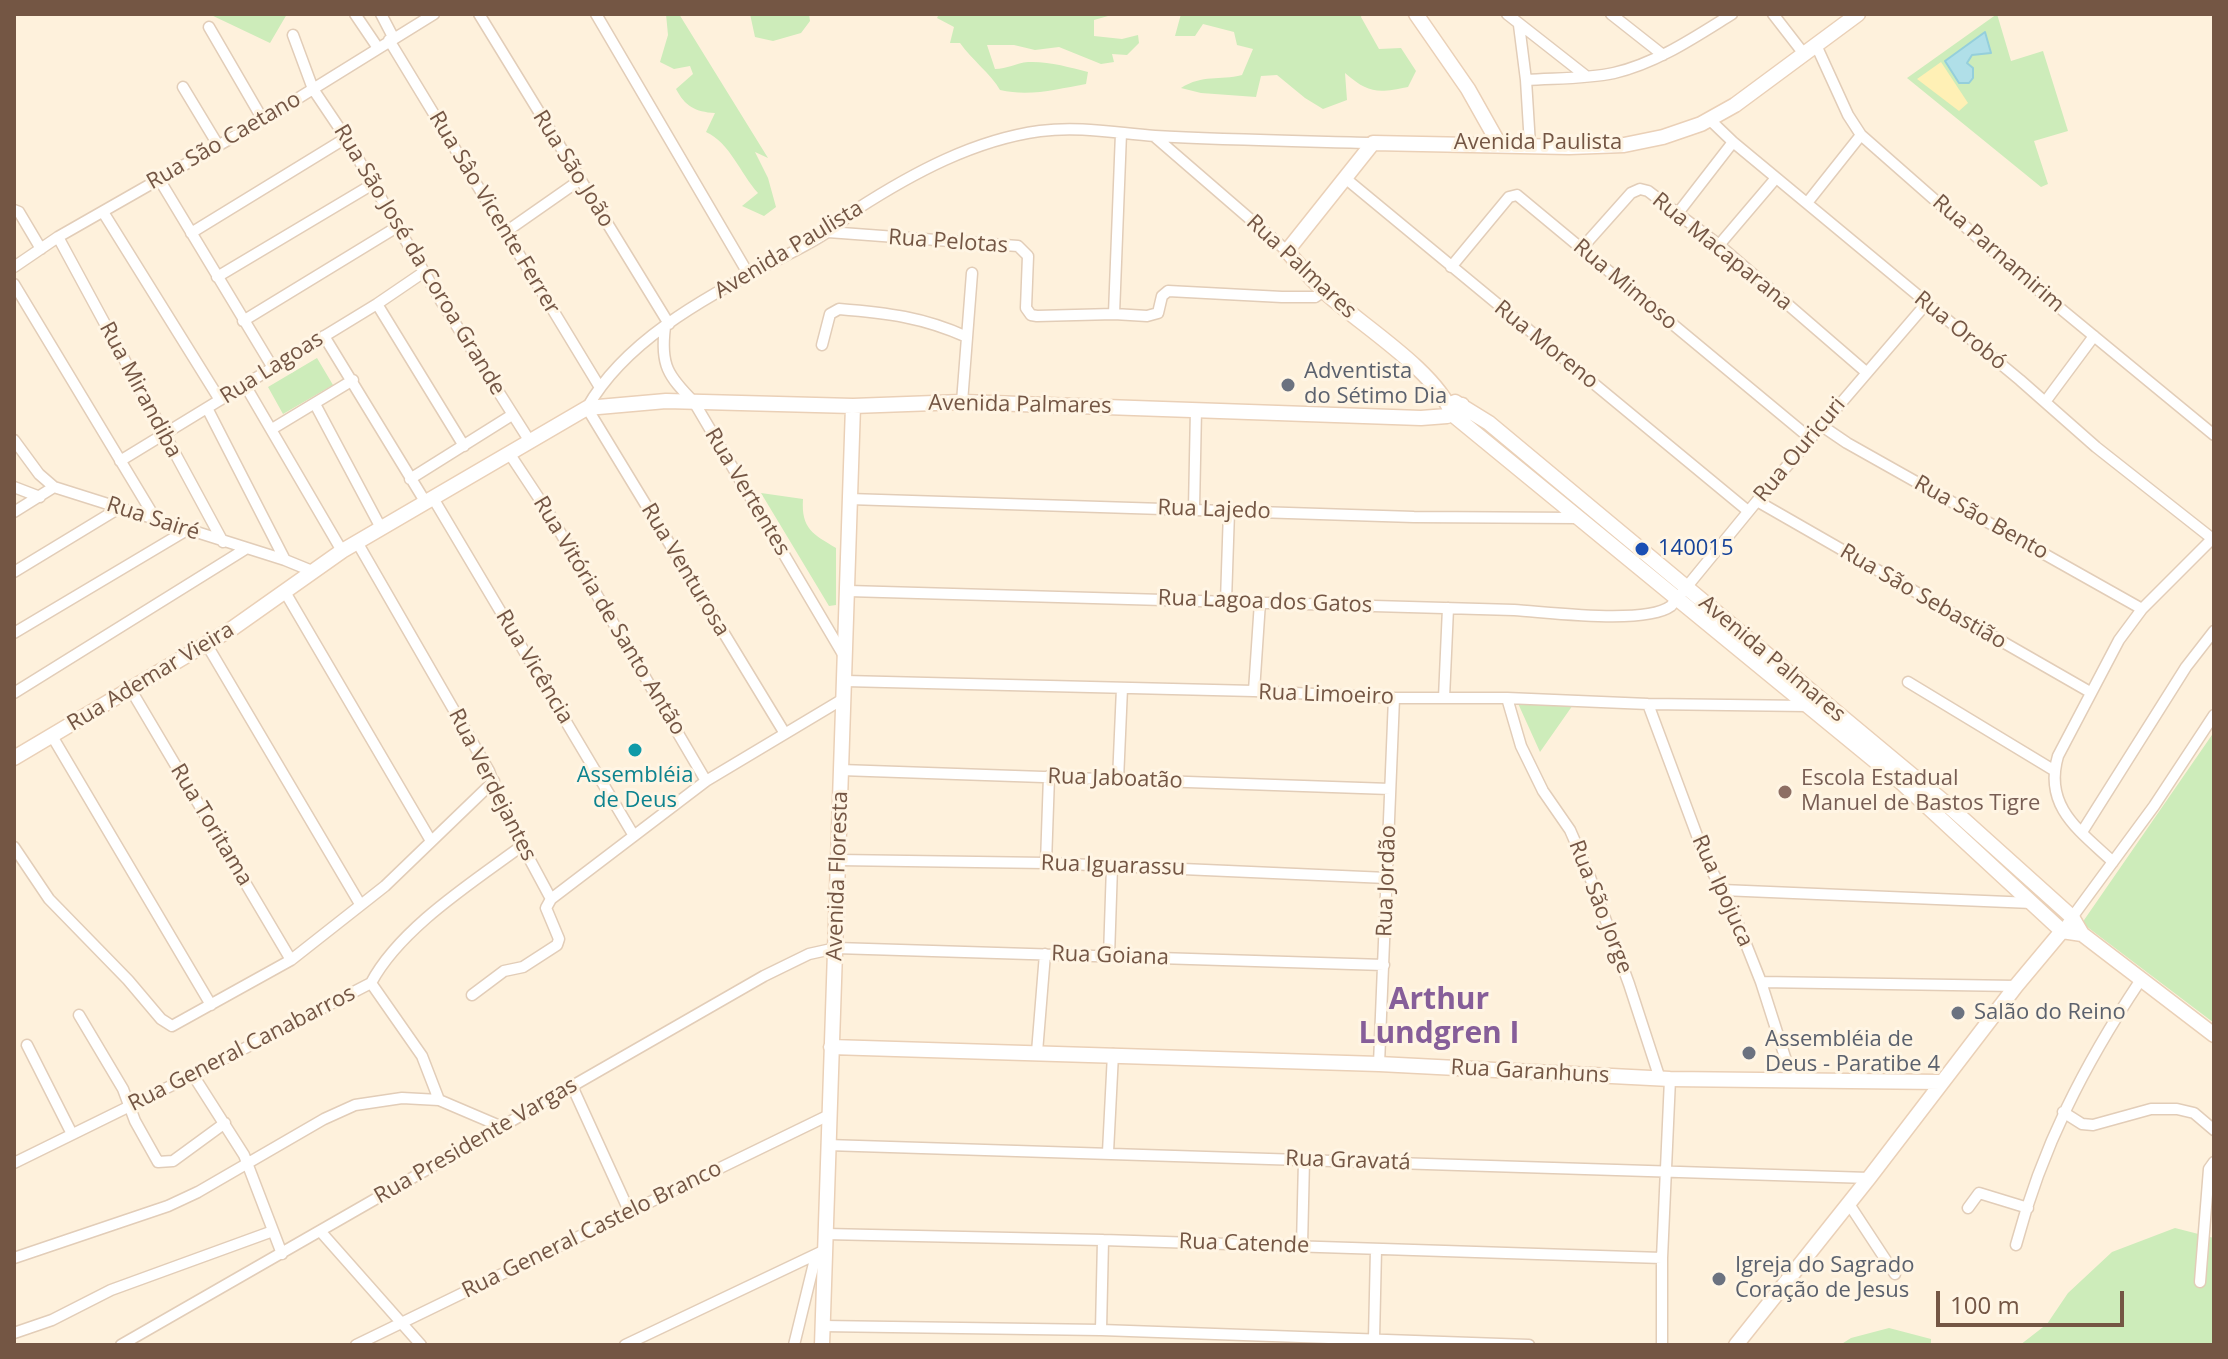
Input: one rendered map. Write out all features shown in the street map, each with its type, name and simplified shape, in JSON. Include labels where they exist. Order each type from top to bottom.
[{"type":"main road","points":[[1416,14],[1468,89],[1499,144]]},
{"type":"main road","name":"Avenida Paulista","points":[[1373,143],[1569,147],[1624,145],[1663,137],[1735,105],[1858,14]]},
{"type":"main road","points":[[1287,251],[1373,143]]},
{"type":"main road","name":"Rua Palmares","points":[[1287,251],[1324,291],[1423,374],[1457,409]]},
{"type":"main road","name":"Avenida Palmares","points":[[587,408],[666,401],[853,406],[962,402],[1406,418],[1432,418],[1457,409],[1489,423],[1808,706],[1902,783],[2062,931]]},
{"type":"main road","name":"Avenida Floresta","points":[[822,1345],[821,1253],[825,1234],[836,948],[853,406]]},
{"type":"main road","points":[[285,592],[342,551],[587,408]]},
{"type":"main road","name":"Avenida Palmares","points":[[1457,409],[1579,518],[1682,594],[1943,801],[2072,917],[2082,934],[2214,1035]]},
{"type":"main road","name":"Rua Ademar Vieira","points":[[14,758],[207,645],[285,592]]},
{"type":"main road","points":[[1736,1345],[2062,931],[2082,934]]},
{"type":"main road","name":"Rua Garanhuns","points":[[831,1047],[1379,1064],[1665,1079],[1941,1082]]},
{"type":"street","points":[[355,14],[378,48]]},
{"type":"street","name":"Rua Sâo Vicente Ferrer","points":[[381,14],[391,39],[599,386]]},
{"type":"street","name":"Rua São Caetano","points":[[14,267],[58,237],[263,120],[434,14]]},
{"type":"street","name":"Rua São João","points":[[479,14],[667,326]]},
{"type":"street","points":[[596,14],[749,275]]},
{"type":"street","points":[[1507,14],[1586,76]]},
{"type":"street","points":[[1611,14],[1663,55]]},
{"type":"street","name":"Rua Parnamirim","points":[[1773,14],[1810,50],[1861,135],[2027,281],[2214,435]]},
{"type":"street","points":[[1526,80],[1627,70],[1663,55],[1727,15]]},
{"type":"street","points":[[1519,25],[1530,145]]},
{"type":"street","points":[[209,27],[263,120]]},
{"type":"street","name":"Rua São José da Coroa Grande","points":[[293,35],[313,89],[346,138],[424,272],[529,440]]},
{"type":"street","points":[[183,87],[218,145]]},
{"type":"street","name":"Rua Orobó","points":[[1709,119],[2096,447],[2213,539]]},
{"type":"street","name":"Avenida Paulista","points":[[587,408],[599,386],[617,367],[667,326],[749,275],[828,232],[856,210],[964,151],[1014,135],[1101,129],[1154,136],[1373,143]]},
{"type":"street","points":[[1114,314],[1121,133]]},
{"type":"street","points":[[1807,203],[1861,135]]},
{"type":"street","name":"Rua Palmares","points":[[1154,136],[1287,251]]},
{"type":"street","points":[[191,233],[346,138]]},
{"type":"street","points":[[1678,213],[1733,142]]},
{"type":"street","name":"Rua Moreno","points":[[1345,178],[1748,511]]},
{"type":"street","points":[[1719,245],[1776,178]]},
{"type":"street","points":[[159,179],[273,368]]},
{"type":"street","points":[[507,231],[580,180]]},
{"type":"street","points":[[217,277],[373,184]]},
{"type":"street","name":"Rua Macaparana","points":[[1582,248],[1633,190],[1648,191],[1719,245],[1866,372]]},
{"type":"street","name":"Rua Mimoso","points":[[1451,267],[1513,194],[1811,439]]},
{"type":"street","points":[[14,210],[19,212],[41,249]]},
{"type":"street","points":[[103,212],[220,400]]},
{"type":"street","points":[[243,321],[397,227]]},
{"type":"street","name":"Rua Pelotas","points":[[828,232],[1018,246],[1028,256],[1025,301],[1031,315],[1154,315],[1158,313],[1162,296],[1168,291],[1282,297],[1315,297],[1324,291]]},
{"type":"street","name":"Rua Mirandiba","points":[[58,237],[223,542]]},
{"type":"street","name":"Rua Lagoas","points":[[120,461],[424,272]]},
{"type":"street","points":[[962,402],[972,273]]},
{"type":"street","points":[[14,284],[155,518]]},
{"type":"street","points":[[377,304],[464,446]]},
{"type":"street","name":"Rua Ouricuri","points":[[1682,594],[1748,511],[1926,304]]},
{"type":"street","points":[[822,345],[830,314],[839,309],[923,320],[967,337]]},
{"type":"street","name":"Rua Vertentes","points":[[667,326],[663,354],[669,376],[694,402],[844,656]]},
{"type":"street","name":"Rua Vicência","points":[[324,336],[410,479],[430,500],[634,836]]},
{"type":"street","points":[[2045,402],[2094,336]]},
{"type":"street","points":[[272,429],[353,380]]},
{"type":"street","points":[[245,385],[342,551]]},
{"type":"street","points":[[315,404],[381,528]]},
{"type":"street","points":[[207,408],[285,560]]},
{"type":"street","name":"Rua Venturosa","points":[[587,408],[784,732]]},
{"type":"street","points":[[1194,509],[1196,409]]},
{"type":"street","points":[[410,479],[512,415]]},
{"type":"street","name":"Rua São Bento","points":[[1822,426],[2142,609]]},
{"type":"street","points":[[14,440],[39,474],[54,487],[14,512]]},
{"type":"street","name":"Rua Vitória de Santo Antão","points":[[509,453],[558,528],[706,781]]},
{"type":"street","points":[[14,487],[40,497]]},
{"type":"street","name":"Rua Sairé","points":[[54,487],[312,571]]},
{"type":"street","name":"Rua Lajedo","points":[[849,499],[1414,517],[1579,518]]},
{"type":"street","name":"Rua São Sebastião","points":[[1757,501],[2090,692]]},
{"type":"street","points":[[14,572],[121,507]]},
{"type":"street","points":[[1226,601],[1229,511]]},
{"type":"street","points":[[14,633],[187,530]]},
{"type":"street","points":[[2113,862],[2059,806],[2055,771],[2058,756],[2119,640],[2142,609],[2213,539]]},
{"type":"street","name":"Rua Verdejantes","points":[[357,542],[494,781],[502,808],[551,899],[546,908],[559,939],[557,945],[523,967],[504,971],[472,995]]},
{"type":"street","points":[[14,693],[247,548]]},
{"type":"street","name":"Rua Lagoa dos Gatos","points":[[848,591],[1649,615],[1668,609],[1682,594]]},
{"type":"street","points":[[285,592],[431,841]]},
{"type":"street","points":[[1254,691],[1260,602]]},
{"type":"street","points":[[1444,698],[1448,608]]},
{"type":"street","points":[[2082,832],[2186,667],[2214,631]]},
{"type":"street","points":[[207,645],[360,904]]},
{"type":"street","name":"Rua Limoeiro","points":[[845,681],[1254,691],[1394,698],[1808,706]]},
{"type":"street","points":[[1908,682],[2055,771]]},
{"type":"street","points":[[1118,780],[1122,688]]},
{"type":"street","name":"Rua Toritama","points":[[131,690],[291,960]]},
{"type":"street","name":"Rua Jordão","points":[[1379,1064],[1394,698]]},
{"type":"street","name":"Rua São Jorge","points":[[1507,698],[1527,759],[1543,791],[1570,830],[1587,869],[1665,1079]]},
{"type":"street","points":[[551,899],[706,781],[843,699]]},
{"type":"street","name":"Rua Ipojuca","points":[[1648,704],[1705,857],[1761,982],[1792,1079]]},
{"type":"street","points":[[2062,931],[2214,715]]},
{"type":"street","points":[[52,736],[211,1005]]},
{"type":"street","name":"Rua Jaboatão","points":[[841,770],[1390,789]]},
{"type":"street","points":[[1046,863],[1049,776]]},
{"type":"street","points":[[14,847],[49,899],[128,980],[161,1019],[172,1026],[291,960],[385,886],[494,781]]},
{"type":"street","name":"Rua General Canabarros","points":[[14,1163],[371,983],[380,965],[408,935],[523,845]]},
{"type":"street","name":"Rua Iguarassu","points":[[838,860],[1046,863],[1387,878]]},
{"type":"street","points":[[1109,956],[1112,866]]},
{"type":"street","points":[[1722,890],[2032,903]]},
{"type":"street","name":"Rua Goiana","points":[[836,948],[1384,965]]},
{"type":"street","name":"Rua Presidente Vargas","points":[[121,1345],[797,958],[836,948]]},
{"type":"street","points":[[1037,1052],[1045,954]]},
{"type":"street","points":[[2016,1245],[2063,1112],[2101,1040],[2140,981]]},
{"type":"street","points":[[1761,982],[2016,986]]},
{"type":"street","points":[[371,983],[422,1056],[439,1100]]},
{"type":"street","points":[[79,1015],[105,1056],[158,1162],[173,1161],[225,1123]]},
{"type":"street","points":[[27,1045],[72,1134]]},
{"type":"street","points":[[1108,1152],[1113,1054]]},
{"type":"street","points":[[193,1075],[247,1163],[282,1254]]},
{"type":"street","points":[[1662,1345],[1665,1079]]},
{"type":"street","points":[[572,1086],[630,1213]]},
{"type":"street","points":[[14,1258],[168,1206],[324,1119],[355,1105],[402,1098],[439,1100],[500,1126]]},
{"type":"street","points":[[2063,1112],[2082,1124],[2093,1125],[2151,1109],[2177,1109],[2194,1113],[2214,1130]]},
{"type":"street","name":"Rua General Castelo Branco","points":[[356,1345],[829,1115]]},
{"type":"street","name":"Rua Gravatá","points":[[827,1145],[1869,1178]]},
{"type":"street","points":[[1302,1246],[1304,1160]]},
{"type":"street","points":[[2200,1282],[2209,1169],[2214,1162]]},
{"type":"street","points":[[1968,1208],[1979,1193],[2028,1208]]},
{"type":"street","points":[[1849,1204],[1895,1274]]},
{"type":"street","points":[[14,1333],[52,1320],[111,1290],[273,1231]]},
{"type":"street","points":[[321,1232],[421,1345]]},
{"type":"street","name":"Rua Catende","points":[[825,1234],[1662,1258]]},
{"type":"street","points":[[1101,1330],[1103,1240]]},
{"type":"street","points":[[1374,1339],[1376,1249]]},
{"type":"street","points":[[625,1345],[821,1253]]},
{"type":"street","points":[[794,1345],[821,1253]]},
{"type":"street","points":[[822,1326],[1101,1330],[1297,1341],[1374,1339],[1529,1345]]},
{"type":"green space","points":[[209,14],[287,14],[270,43]]},
{"type":"green space","points":[[666,14],[679,14],[768,158],[755,152],[768,178],[776,207],[764,216],[742,206],[758,193],[722,143],[706,132],[715,113],[691,107],[676,89],[693,74],[690,66],[674,69],[660,62],[668,35]]},
{"type":"green space","points":[[750,14],[809,14],[810,21],[801,33],[773,41],[755,37]]},
{"type":"green space","points":[[939,14],[1115,14],[1094,20],[1094,36],[1122,39],[1138,35],[1139,43],[1127,55],[1112,54],[1114,62],[1101,64],[1059,47],[1035,50],[1014,45],[987,45],[995,69],[1036,62],[1088,72],[1086,84],[1043,92],[1011,92],[1000,90],[960,43],[950,43],[954,27],[937,18]]},
{"type":"green space","points":[[1181,14],[1362,14],[1379,49],[1401,48],[1416,71],[1408,87],[1381,91],[1361,85],[1345,73],[1347,100],[1323,109],[1277,75],[1261,76],[1256,97],[1201,93],[1181,88],[1204,79],[1242,75],[1253,49],[1237,45],[1234,32],[1203,24],[1195,36],[1175,36]]},
{"type":"green space","points":[[1997,14],[2011,61],[2043,51],[2068,131],[2034,141],[2048,184],[2041,187],[1907,78]]},
{"type":"green space","points":[[317,358],[333,385],[283,414],[268,387]]},
{"type":"green space","points":[[761,493],[803,499],[804,517],[810,530],[836,548],[836,605],[829,606]]},
{"type":"green space","points":[[1516,699],[1575,702],[1540,752]]},
{"type":"green space","points":[[2214,732],[2214,1023],[2082,923]]},
{"type":"green space","points":[[2175,1228],[2214,1238],[2214,1345],[2020,1345],[2047,1324],[2068,1293],[2112,1252]]},
{"type":"green space","points":[[1889,1328],[1931,1339],[1931,1345],[1840,1345],[1851,1338]]},
{"type":"sand","points":[[1941,62],[1968,103],[1959,111],[1917,79]]},
{"type":"water","points":[[1985,32],[1991,53],[1972,55],[1967,63],[1973,68],[1973,78],[1969,83],[1959,83],[1945,61]]},
{"type":"place","name":"Adventista do Sétimo Dia","points":[[1288,385]]},
{"type":"place","name":"140015","points":[[1642,549]]},
{"type":"place","name":"Assembléia de Deus","points":[[635,750]]},
{"type":"place","name":"Escola Estadual Manuel de Bastos Tigre","points":[[1785,792]]},
{"type":"place","name":"Salão do Reino","points":[[1958,1013]]},
{"type":"place","name":"Assembléia de Deus - Paratibe 4","points":[[1749,1053]]},
{"type":"place","name":"Igreja do Sagrado Coração de Jesus","points":[[1719,1279]]},
{"type":"district","name":"Arthur Lundgren I","points":[[1439,1017]]}]
